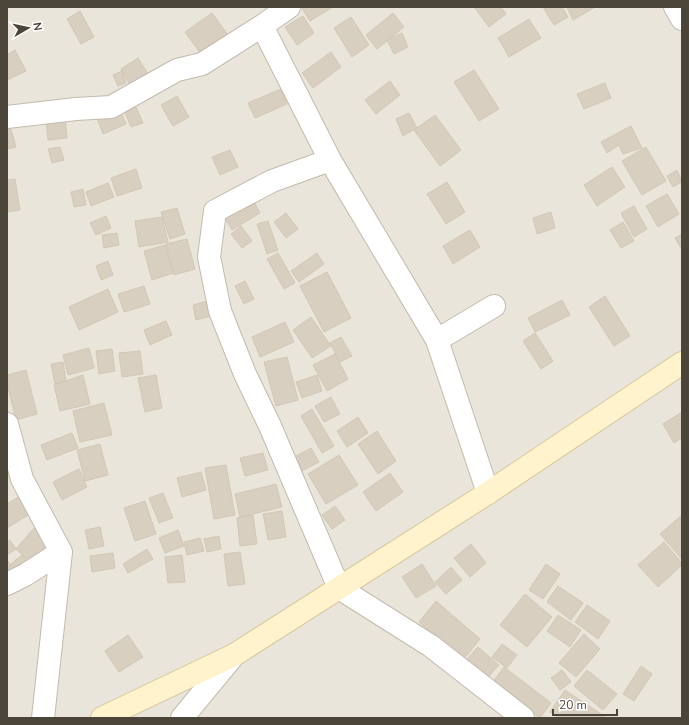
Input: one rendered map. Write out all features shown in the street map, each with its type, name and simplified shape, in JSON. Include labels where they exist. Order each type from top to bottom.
[{"type":"street","points":[[7,117],[111,107],[177,70],[202,64],[290,7]]},
{"type":"street","points":[[675,7],[682,19]]},
{"type":"street","points":[[262,26],[330,160],[437,340],[488,493]]},
{"type":"street","points":[[330,160],[272,181],[215,211],[208,257],[220,311],[245,374],[270,426],[339,588],[431,646],[523,718]]},
{"type":"street","points":[[437,340],[486,312]]},
{"type":"street","points":[[102,718],[139,699],[234,655],[488,493],[682,363]]},
{"type":"street","points":[[7,424],[15,483],[61,552],[43,718]]},
{"type":"street","points":[[7,584],[61,552]]},
{"type":"street","points":[[182,718],[234,655]]},
{"type":"shaded area","points":[[7,7],[682,7],[682,718],[7,718]]},
{"type":"building","points":[[301,7],[333,7],[310,21]]},
{"type":"building","points":[[474,7],[501,7],[506,14],[489,27]]},
{"type":"building","points":[[543,7],[562,7],[568,17],[554,25]]},
{"type":"building","points":[[567,7],[595,7],[573,20]]},
{"type":"building","points":[[80,11],[94,37],[81,44],[67,19]]},
{"type":"building","points":[[212,13],[228,35],[201,54],[185,32]]},
{"type":"building","points":[[393,13],[404,27],[377,49],[366,35]]},
{"type":"building","points":[[303,16],[314,33],[297,45],[285,27]]},
{"type":"building","points":[[351,17],[369,45],[352,57],[334,28]]},
{"type":"building","points":[[529,19],[541,38],[509,57],[498,38]]},
{"type":"building","points":[[402,33],[408,47],[394,54],[387,40]]},
{"type":"building","points":[[15,50],[26,71],[7,80],[7,55]]},
{"type":"building","points":[[331,52],[341,67],[313,88],[302,73]]},
{"type":"building","points":[[138,58],[148,74],[130,85],[121,69]]},
{"type":"building","points":[[474,70],[499,109],[479,121],[454,82]]},
{"type":"building","points":[[122,71],[126,83],[118,86],[113,75]]},
{"type":"building","points":[[390,81],[400,95],[376,114],[365,100]]},
{"type":"building","points":[[605,83],[611,98],[584,109],[577,94]]},
{"type":"building","points":[[281,89],[287,104],[255,118],[248,103]]},
{"type":"building","points":[[177,96],[189,117],[173,126],[161,105]]},
{"type":"building","points":[[135,105],[143,123],[131,127],[124,110]]},
{"type":"building","points":[[119,108],[126,124],[103,134],[97,118]]},
{"type":"building","points":[[409,113],[417,128],[403,136],[396,119]]},
{"type":"building","points":[[435,115],[461,150],[440,166],[414,130]]},
{"type":"building","points":[[65,117],[67,138],[48,140],[46,119]]},
{"type":"building","points":[[631,126],[642,148],[623,154],[619,145],[607,153],[601,142]]},
{"type":"building","points":[[11,129],[16,147],[7,149],[7,130]]},
{"type":"building","points":[[60,147],[64,160],[52,163],[48,149]]},
{"type":"building","points":[[646,147],[666,181],[642,195],[622,161]]},
{"type":"building","points":[[230,150],[238,167],[220,175],[212,157]]},
{"type":"building","points":[[612,167],[625,187],[597,206],[584,185]]},
{"type":"building","points":[[136,169],[142,188],[117,196],[111,178]]},
{"type":"building","points":[[677,170],[682,182],[673,187],[667,176]]},
{"type":"building","points":[[15,179],[20,210],[7,212],[7,180]]},
{"type":"building","points":[[447,182],[465,212],[446,224],[427,194]]},
{"type":"building","points":[[108,183],[114,197],[91,206],[86,192]]},
{"type":"building","points":[[83,189],[86,205],[74,207],[71,192]]},
{"type":"building","points":[[667,194],[679,214],[658,227],[646,206]]},
{"type":"building","points":[[252,198],[260,213],[232,230],[223,215]]},
{"type":"building","points":[[634,206],[647,229],[634,237],[621,213]]},
{"type":"building","points":[[177,208],[185,234],[170,239],[161,212]]},
{"type":"building","points":[[551,212],[555,228],[537,234],[533,218]]},
{"type":"building","points":[[286,213],[298,229],[286,238],[274,222]]},
{"type":"building","points":[[106,216],[111,228],[96,235],[90,223]]},
{"type":"building","points":[[162,217],[168,242],[139,247],[135,221]]},
{"type":"building","points":[[268,221],[278,250],[267,254],[257,224]]},
{"type":"building","points":[[623,222],[634,241],[621,248],[610,230]]},
{"type":"building","points":[[241,226],[252,241],[242,248],[231,234]]},
{"type":"building","points":[[470,230],[480,247],[453,264],[443,246]]},
{"type":"building","points":[[117,233],[119,245],[104,248],[102,235]]},
{"type":"building","points":[[682,234],[682,250],[675,238]]},
{"type":"building","points":[[187,239],[195,269],[174,275],[166,244]]},
{"type":"building","points":[[165,245],[173,273],[152,280],[144,251]]},
{"type":"building","points":[[278,253],[295,283],[284,289],[267,259]]},
{"type":"building","points":[[317,253],[324,264],[299,282],[291,271]]},
{"type":"building","points":[[108,261],[113,275],[101,280],[96,266]]},
{"type":"building","points":[[327,272],[351,318],[324,332],[300,286]]},
{"type":"building","points":[[245,281],[254,299],[244,304],[235,286]]},
{"type":"building","points":[[144,286],[150,304],[124,312],[118,294]]},
{"type":"building","points":[[108,289],[118,312],[79,330],[69,307]]},
{"type":"building","points":[[605,296],[630,336],[614,346],[589,307]]},
{"type":"building","points":[[562,300],[570,315],[535,332],[528,318]]},
{"type":"building","points":[[208,301],[211,316],[196,320],[193,305]]},
{"type":"building","points":[[311,317],[331,346],[312,358],[293,330]]},
{"type":"building","points":[[166,321],[172,335],[150,345],[144,330]]},
{"type":"building","points":[[285,322],[294,342],[260,357],[252,337]]},
{"type":"building","points":[[535,333],[553,361],[541,369],[523,341]]},
{"type":"building","points":[[341,337],[352,356],[340,362],[330,343]]},
{"type":"building","points":[[89,348],[94,368],[68,375],[63,355]]},
{"type":"building","points":[[112,349],[115,371],[99,374],[96,351]]},
{"type":"building","points":[[140,351],[143,374],[122,377],[119,353]]},
{"type":"building","points":[[335,354],[348,379],[327,391],[313,365]]},
{"type":"building","points":[[287,357],[298,400],[276,406],[264,362]]},
{"type":"building","points":[[63,362],[66,381],[55,384],[51,364]]},
{"type":"building","points":[[26,370],[37,414],[16,420],[7,384],[7,375]]},
{"type":"building","points":[[83,375],[90,404],[60,411],[54,385]]},
{"type":"building","points":[[156,375],[162,408],[145,412],[138,378]]},
{"type":"building","points":[[317,375],[322,391],[302,398],[296,382]]},
{"type":"building","points":[[331,397],[340,414],[324,422],[315,406]]},
{"type":"building","points":[[104,403],[112,435],[80,442],[73,411]]},
{"type":"building","points":[[312,409],[334,446],[322,453],[301,416]]},
{"type":"building","points":[[682,412],[682,438],[674,443],[663,424]]},
{"type":"building","points":[[358,417],[368,433],[347,447],[337,431]]},
{"type":"building","points":[[377,431],[396,461],[378,474],[358,444]]},
{"type":"building","points":[[72,433],[78,448],[47,460],[41,445]]},
{"type":"building","points":[[100,444],[108,475],[85,481],[77,450]]},
{"type":"building","points":[[311,448],[319,462],[298,473],[291,459]]},
{"type":"building","points":[[263,453],[268,470],[245,476],[240,458]]},
{"type":"building","points":[[339,455],[358,485],[326,504],[308,474]]},
{"type":"building","points":[[226,465],[235,515],[214,519],[205,468]]},
{"type":"building","points":[[79,469],[87,487],[62,500],[53,482]]},
{"type":"building","points":[[201,472],[206,490],[182,497],[177,478]]},
{"type":"building","points":[[390,473],[403,492],[376,511],[363,492]]},
{"type":"building","points":[[276,484],[282,507],[240,517],[235,494]]},
{"type":"building","points":[[25,493],[36,510],[7,528],[7,504]]},
{"type":"building","points":[[163,493],[173,518],[159,523],[149,498]]},
{"type":"building","points":[[145,501],[156,534],[135,541],[124,508]]},
{"type":"building","points":[[335,506],[345,520],[332,529],[322,515]]},
{"type":"building","points":[[282,511],[286,537],[268,540],[263,514]]},
{"type":"building","points":[[253,515],[257,544],[240,546],[237,518]]},
{"type":"building","points":[[682,515],[682,559],[660,534]]},
{"type":"building","points":[[100,527],[104,546],[89,549],[85,530]]},
{"type":"building","points":[[34,528],[49,542],[31,563],[16,549]]},
{"type":"building","points":[[178,530],[184,546],[165,553],[159,538]]},
{"type":"building","points":[[219,536],[221,549],[207,552],[204,539]]},
{"type":"building","points":[[200,538],[204,551],[187,555],[184,542]]},
{"type":"building","points":[[10,540],[16,549],[7,555],[7,542]]},
{"type":"building","points":[[664,542],[682,563],[682,565],[658,587],[638,565]]},
{"type":"building","points":[[471,544],[486,563],[470,577],[454,558]]},
{"type":"building","points":[[147,549],[153,559],[128,573],[123,564]]},
{"type":"building","points":[[240,552],[245,584],[228,586],[224,554]]},
{"type":"building","points":[[113,553],[115,568],[92,572],[90,556]]},
{"type":"building","points":[[22,555],[30,565],[19,575],[11,564]]},
{"type":"building","points":[[182,555],[185,582],[168,583],[165,557]]},
{"type":"building","points":[[7,560],[15,571],[7,577]]},
{"type":"building","points":[[422,564],[436,586],[416,598],[402,577]]},
{"type":"building","points":[[546,564],[560,574],[543,599],[529,590]]},
{"type":"building","points":[[451,567],[462,580],[446,594],[435,582]]},
{"type":"building","points":[[558,586],[583,603],[571,620],[547,602]]},
{"type":"building","points":[[525,594],[552,617],[527,647],[500,625]]},
{"type":"building","points":[[436,601],[480,639],[463,660],[419,622]]},
{"type":"building","points":[[587,605],[610,621],[598,639],[575,622]]},
{"type":"building","points":[[558,615],[581,630],[570,647],[547,631]]},
{"type":"building","points":[[584,634],[600,649],[576,677],[559,663]]},
{"type":"building","points":[[128,635],[143,657],[119,672],[105,651]]},
{"type":"building","points":[[502,644],[517,655],[507,668],[492,657]]},
{"type":"building","points":[[478,647],[499,665],[486,679],[465,661]]},
{"type":"building","points":[[641,666],[652,674],[634,701],[623,694]]},
{"type":"building","points":[[504,667],[551,703],[540,718],[492,683]]},
{"type":"building","points":[[562,670],[571,682],[560,690],[551,678]]},
{"type":"building","points":[[587,670],[617,694],[603,710],[574,686]]},
{"type":"building","points":[[565,690],[604,716],[603,718],[559,718],[550,712]]}]
